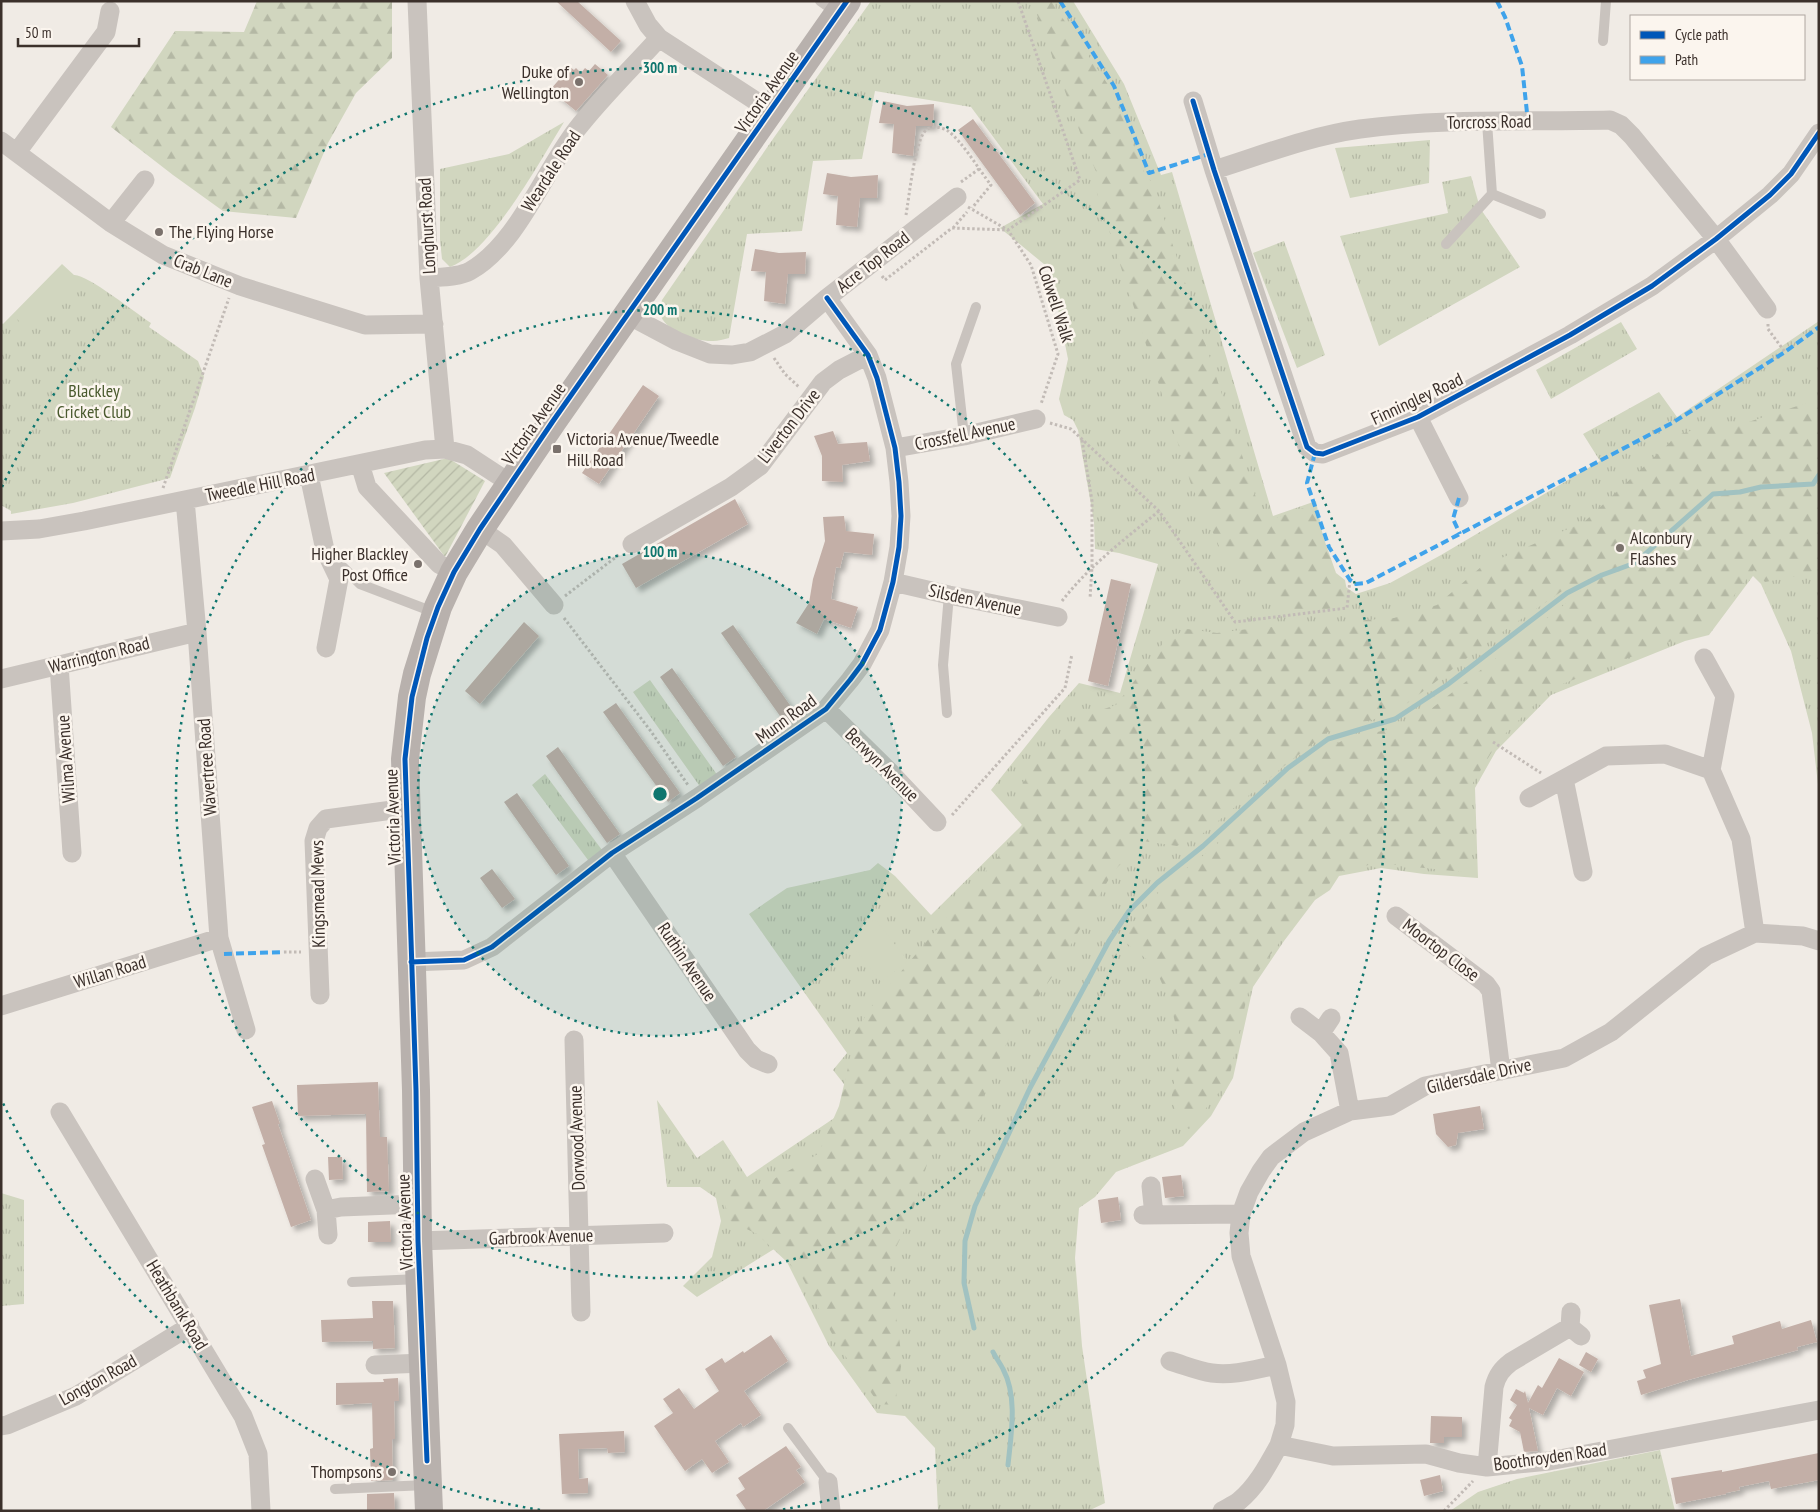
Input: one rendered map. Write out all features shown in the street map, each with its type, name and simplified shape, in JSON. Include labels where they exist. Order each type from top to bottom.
[{"type":"main road","name":"Victoria Avenue","points":[[429,1498],[418,1241],[405,759],[412,697],[420,665],[436,613],[454,572],[480,529],[510,483],[770,111],[835,5]]},
{"type":"street","name":"Longhurst Road","points":[[417,1],[429,278],[446,450]]},
{"type":"street","points":[[635,1],[648,24],[659,38],[770,111]]},
{"type":"street","points":[[17,152],[106,32],[110,12]]},
{"type":"street","name":"Weardale Road","points":[[429,278],[468,272],[483,262],[498,247],[522,215],[576,130],[659,38]]},
{"type":"street","name":"Finningley Road","points":[[1193,101],[1214,170],[1307,447],[1316,453],[1322,454],[1418,417],[1570,335],[1652,286],[1716,239],[1770,195],[1813,154],[1819,132]]},
{"type":"street","name":"Torcross Road","points":[[1214,170],[1299,143],[1359,129],[1428,123],[1610,120],[1616,122],[1632,136],[1716,239],[1767,310]]},
{"type":"street","name":"Crab Lane","points":[[1,141],[112,223],[163,255],[234,283],[365,325],[434,324]]},
{"type":"street","points":[[112,223],[145,180]]},
{"type":"street","name":"Acre Top Road","points":[[628,315],[677,342],[710,354],[732,355],[750,352],[785,334],[827,298],[962,196]]},
{"type":"street","name":"Munn Road","points":[[411,962],[464,960],[492,947],[612,854],[826,709],[850,680],[873,644],[880,630],[894,582],[899,546],[901,516],[895,448],[877,378],[868,355],[827,298]]},
{"type":"street","name":"Liverton Drive","points":[[632,544],[731,487],[760,466],[823,382],[839,370],[868,355]]},
{"type":"street","points":[[1418,417],[1459,498]]},
{"type":"street","name":"Crossfell Avenue","points":[[895,448],[964,436],[1036,419]]},
{"type":"street","name":"Tweedle Hill Road","points":[[1,531],[39,529],[425,450],[446,450],[467,455],[510,483]]},
{"type":"street","points":[[360,464],[367,486],[439,564],[454,572]]},
{"type":"street","points":[[309,475],[325,550],[339,579],[326,648]]},
{"type":"street","name":"Wavertree Road","points":[[185,500],[197,632],[219,938],[246,1030]]},
{"type":"street","points":[[480,529],[503,545],[554,604]]},
{"type":"street","name":"Silsden Avenue","points":[[894,582],[1058,617]]},
{"type":"street","name":"Warrington Road","points":[[1,680],[197,632]]},
{"type":"street","points":[[1704,658],[1725,696],[1711,770],[1741,839],[1755,933]]},
{"type":"street","name":"Wilma Avenue","points":[[60,665],[72,853]]},
{"type":"street","name":"Berwyn Avenue","points":[[826,709],[937,822]]},
{"type":"street","points":[[1529,798],[1606,756],[1666,754],[1711,770]]},
{"type":"street","points":[[1560,781],[1583,872]]},
{"type":"street","name":"Kingsmead Mews","points":[[320,995],[314,841],[318,828],[326,818],[407,808]]},
{"type":"street","name":"Ruthin Avenue","points":[[612,854],[746,1050],[756,1059],[768,1064]]},
{"type":"street","name":"Moortop Close","points":[[1396,916],[1413,937],[1486,984],[1491,991],[1502,1071]]},
{"type":"street","name":"Gildersdale Drive","points":[[1279,1446],[1285,1425],[1286,1402],[1277,1365],[1241,1256],[1239,1233],[1241,1214],[1249,1192],[1271,1157],[1304,1132],[1350,1111],[1390,1106],[1425,1086],[1564,1058],[1611,1032],[1706,956],[1755,933],[1804,936],[1819,941]]},
{"type":"street","name":"Willan Road","points":[[1,1006],[219,938]]},
{"type":"street","points":[[1300,1017],[1326,1026],[1339,1053],[1350,1111]]},
{"type":"street","name":"Dorwood Avenue","points":[[574,1040],[581,1312]]},
{"type":"street","name":"Heathbank Road","points":[[60,1112],[243,1416],[258,1454],[260,1511]]},
{"type":"street","points":[[315,1179],[326,1210],[328,1235]]},
{"type":"street","points":[[1151,1186],[1148,1215],[1241,1214]]},
{"type":"street","points":[[326,1210],[341,1207],[417,1204]]},
{"type":"street","name":"Garbrook Avenue","points":[[418,1241],[664,1233]]},
{"type":"street","points":[[1487,1467],[1496,1378],[1502,1369],[1511,1362],[1574,1325]]},
{"type":"street","name":"Longton Road","points":[[1,1426],[76,1396],[190,1326]]},
{"type":"street","points":[[1170,1361],[1210,1373],[1223,1374],[1277,1365]]},
{"type":"street","points":[[375,1365],[424,1363]]},
{"type":"street","name":"Boothroyden Road","points":[[1279,1446],[1333,1456],[1426,1454],[1459,1463],[1487,1467],[1549,1461],[1819,1410]]},
{"type":"street","points":[[1222,1511],[1239,1501],[1251,1488],[1265,1472],[1279,1446]]},
{"type":"street","points":[[828,1482],[831,1511]]},
{"type":"lane","points":[[1603,41],[1606,1]]},
{"type":"lane","points":[[1446,244],[1492,194],[1487,122]]},
{"type":"lane","points":[[1492,194],[1541,214]]},
{"type":"lane","points":[[964,436],[956,364],[976,307]]},
{"type":"lane","points":[[336,572],[343,567],[360,584],[436,613]]},
{"type":"lane","points":[[947,713],[943,666],[948,595]]},
{"type":"lane","points":[[352,1282],[420,1279]]},
{"type":"lane","points":[[788,1428],[828,1482]]},
{"type":"lane","points":[[335,1489],[429,1498]]},
{"type":"path","points":[[952,228],[1008,230],[1080,180],[1018,1]]},
{"type":"path","points":[[902,240],[919,142],[926,130],[935,126],[947,130],[991,185],[962,196]]},
{"type":"path","points":[[885,280],[952,228],[962,196],[979,169]]},
{"type":"path","points":[[158,505],[234,283]]},
{"type":"path","points":[[1767,310],[1768,329],[1785,352]]},
{"type":"path","points":[[765,345],[785,374],[810,397]]},
{"type":"path","points":[[1071,429],[1159,511],[1235,622],[1347,608],[1350,580]]},
{"type":"path","points":[[1082,440],[1092,501],[1090,599]]},
{"type":"path","points":[[1075,584],[1092,567],[1159,511]]},
{"type":"path","points":[[632,544],[554,604],[650,730],[697,798]]},
{"type":"path","points":[[937,822],[946,822],[1065,688],[1072,654]]},
{"type":"path","points":[[1493,742],[1560,781]]},
{"type":"path","points":[[1444,1511],[1487,1467]]},
{"type":"green space","points":[[257,1],[392,1],[392,58],[356,93],[328,143],[296,218],[223,211],[111,127],[175,31],[244,32]]},
{"type":"green space","points":[[871,1],[1073,1],[1124,84],[1161,175],[1172,172],[1273,516],[1316,501],[1331,577],[1356,594],[1390,583],[1600,461],[1583,434],[1659,392],[1677,417],[1819,321],[1819,793],[1812,733],[1791,651],[1761,584],[1753,576],[1709,635],[1685,641],[1551,695],[1496,751],[1475,788],[1478,878],[1424,874],[1381,868],[1339,876],[1330,890],[1315,900],[1253,987],[1233,1078],[1211,1116],[1183,1146],[1116,1172],[1095,1197],[1079,1208],[1075,1258],[1082,1346],[1105,1503],[1088,1511],[938,1511],[935,1448],[905,1416],[877,1413],[829,1346],[779,1246],[697,1297],[683,1286],[712,1257],[721,1221],[716,1198],[700,1187],[667,1187],[657,1100],[697,1158],[723,1140],[747,1177],[858,1102],[833,1070],[847,1053],[749,914],[787,888],[870,870],[878,863],[895,876],[931,915],[1022,825],[991,790],[1049,717],[1079,683],[1120,693],[1158,564],[1119,553],[1095,549],[1094,522],[1078,430],[1073,420],[1064,415],[1059,399],[1068,359],[1050,269],[1000,228],[1043,204],[971,107],[875,91],[862,159],[813,161],[802,231],[747,234],[729,338],[713,341],[699,340],[676,331],[661,316],[662,300]]},
{"type":"green space","points":[[1032,1],[1051,1],[1111,89],[1146,177],[1152,182],[1264,522],[1312,505],[1336,573],[1345,580],[1348,597],[1341,606],[1318,611],[1284,612],[1266,596],[1219,546],[1191,484],[1097,193],[1098,176],[1085,146]]},
{"type":"green space","points":[[564,122],[528,181],[498,225],[482,244],[466,258],[450,267],[442,259],[440,240],[440,169],[509,154]]},
{"type":"green space","points":[[1430,140],[1429,183],[1350,198],[1335,148]]},
{"type":"green space","points":[[1471,176],[1480,208],[1520,267],[1379,346],[1340,236],[1448,213],[1442,182]]},
{"type":"green space","points":[[1284,241],[1325,355],[1297,368],[1253,253]]},
{"type":"green space","name":"Blackley Cricket Club","points":[[62,264],[74,275],[80,276],[100,287],[151,323],[149,327],[198,361],[204,377],[170,478],[73,503],[11,514],[11,511],[1,505],[1,323],[3,324]]},
{"type":"green space","points":[[63,269],[74,280],[26,328],[15,317]]},
{"type":"green space","points":[[1621,322],[1637,349],[1551,399],[1536,370]]},
{"type":"green space","points":[[1819,399],[1819,569],[1798,576],[1765,582],[1754,570],[1706,631],[1684,636],[1550,689],[1499,740],[1471,786],[1472,873],[1377,863],[1338,872],[1327,886],[1313,896],[1250,983],[1230,1074],[1220,1091],[1189,1129],[1183,1125],[1171,1100],[1181,1046],[1170,1002],[1154,965],[1120,938],[1163,887],[1214,847],[1290,772],[1333,744],[1396,727],[1431,709],[1574,597],[1568,587],[1495,637],[1393,714],[1328,732],[1205,832],[1177,846],[1143,841],[1113,872],[1054,974],[1009,1039],[984,1093],[982,1118],[933,1145],[911,1216],[889,1262],[902,1360],[895,1405],[879,1404],[839,1347],[801,1275],[757,1234],[730,1221],[723,1198],[731,1182],[749,1193],[818,1154],[839,1106],[850,1059],[853,1036],[872,1006],[1008,845],[1022,825],[1020,811],[1021,786],[1045,751],[1092,713],[1116,705],[1164,642],[1187,629],[1217,633],[1256,628],[1394,618],[1437,605],[1481,567],[1584,522],[1678,435],[1708,425],[1736,426]]},
{"type":"green space","points":[[448,458],[485,481],[445,557],[384,473]]},
{"type":"green space","points":[[1819,628],[1819,731],[1811,651]]},
{"type":"green space","points":[[650,680],[718,776],[701,788],[633,692]]},
{"type":"green space","points":[[545,774],[605,854],[591,864],[532,785]]},
{"type":"green space","points":[[875,919],[908,961],[881,982],[848,940]]},
{"type":"green space","points":[[1,1193],[24,1200],[24,1304],[1,1306]]},
{"type":"green space","points":[[1660,1450],[1675,1511],[1450,1511],[1478,1492],[1517,1479]]},
{"type":"building","points":[[556,1],[577,1],[621,41],[611,52]]},
{"type":"building","name":"Duke of Wellington","points":[[595,64],[608,75],[576,111],[550,90],[570,67],[574,70],[576,68],[581,73],[585,68],[589,71]]},
{"type":"building","points":[[883,101],[907,106],[934,104],[933,126],[916,126],[913,156],[892,153],[894,124],[879,123]]},
{"type":"building","points":[[973,119],[1035,203],[1020,215],[958,130]]},
{"type":"building","points":[[827,173],[851,177],[878,175],[877,198],[860,198],[857,227],[836,225],[838,196],[823,194]]},
{"type":"building","points":[[755,249],[779,253],[806,252],[805,274],[788,274],[785,304],[764,301],[766,272],[751,271]]},
{"type":"building","points":[[643,385],[659,396],[599,484],[582,473]]},
{"type":"building","points":[[833,431],[838,444],[867,442],[870,461],[842,465],[843,482],[822,481],[822,456],[814,436]]},
{"type":"building","points":[[735,499],[748,524],[636,588],[622,564]]},
{"type":"building","points":[[844,516],[846,531],[874,534],[872,555],[844,552],[840,568],[836,567],[831,599],[858,607],[851,628],[824,619],[817,634],[796,623],[809,603],[813,579],[825,541],[823,517]]},
{"type":"building","points":[[1111,579],[1131,584],[1108,686],[1088,681]]},
{"type":"building","points":[[524,622],[539,636],[480,704],[465,691]]},
{"type":"building","points":[[733,625],[797,715],[785,723],[721,633]]},
{"type":"building","points":[[672,668],[736,757],[723,766],[660,677]]},
{"type":"building","points":[[616,703],[680,793],[668,802],[603,712]]},
{"type":"building","points":[[558,747],[620,834],[607,843],[546,756]]},
{"type":"building","points":[[517,793],[569,866],[556,875],[504,802]]},
{"type":"building","points":[[492,869],[515,899],[502,908],[480,878]]},
{"type":"building","points":[[378,1082],[380,1137],[387,1137],[389,1191],[367,1192],[366,1114],[298,1116],[297,1085]]},
{"type":"building","points":[[272,1101],[311,1220],[291,1227],[262,1145],[265,1144],[252,1107]]},
{"type":"building","points":[[1480,1106],[1484,1129],[1458,1133],[1456,1145],[1448,1147],[1436,1134],[1433,1114]]},
{"type":"building","points":[[328,1157],[342,1157],[343,1179],[329,1180]]},
{"type":"building","points":[[1181,1175],[1184,1196],[1165,1198],[1162,1177]]},
{"type":"building","points":[[1118,1197],[1121,1220],[1101,1223],[1098,1200]]},
{"type":"building","points":[[390,1221],[391,1242],[368,1242],[368,1222]]},
{"type":"building","points":[[1680,1299],[1691,1356],[1734,1344],[1732,1336],[1780,1321],[1782,1329],[1811,1320],[1817,1342],[1797,1347],[1798,1350],[1641,1395],[1637,1381],[1646,1378],[1643,1370],[1661,1364],[1649,1305]]},
{"type":"building","points":[[372,1301],[393,1301],[395,1348],[373,1349],[373,1341],[322,1342],[321,1320],[373,1318]]},
{"type":"building","points":[[771,1335],[788,1361],[744,1391],[761,1415],[743,1427],[741,1423],[715,1441],[729,1462],[712,1473],[702,1459],[685,1471],[654,1426],[673,1413],[663,1399],[679,1388],[694,1409],[719,1391],[705,1369],[722,1358],[725,1363]]},
{"type":"building","points":[[1586,1352],[1598,1359],[1591,1372],[1579,1365]]},
{"type":"building","points":[[1559,1358],[1584,1372],[1571,1396],[1557,1388],[1543,1415],[1529,1408],[1538,1451],[1524,1452],[1520,1432],[1509,1426],[1512,1420],[1509,1418],[1517,1405],[1510,1400],[1516,1389],[1524,1393],[1525,1391],[1528,1403],[1538,1385],[1542,1388]]},
{"type":"building","points":[[398,1378],[399,1401],[394,1401],[395,1439],[392,1439],[393,1480],[371,1481],[370,1449],[373,1448],[372,1403],[336,1405],[336,1383],[384,1382],[383,1379]]},
{"type":"building","points":[[1431,1416],[1462,1417],[1462,1437],[1444,1437],[1444,1443],[1430,1443]]},
{"type":"building","points":[[624,1431],[625,1452],[608,1453],[607,1448],[578,1449],[579,1479],[588,1478],[588,1493],[562,1494],[559,1434]]},
{"type":"building","points":[[786,1446],[801,1467],[796,1470],[805,1482],[763,1511],[747,1511],[736,1495],[745,1489],[738,1478]]},
{"type":"building","points":[[1819,1453],[1819,1480],[1771,1489],[1769,1481],[1739,1487],[1740,1490],[1726,1494],[1676,1504],[1671,1478],[1722,1470],[1722,1472]]},
{"type":"building","points":[[1440,1475],[1443,1491],[1424,1496],[1420,1480]]},
{"type":"building","points":[[394,1493],[395,1511],[367,1511],[367,1494]]},
{"type":"waterway","points":[[974,1328],[964,1283],[965,1241],[975,1206],[1030,1088],[1109,941],[1129,911],[1157,883],[1203,846],[1288,768],[1328,739],[1395,719],[1447,685],[1567,593],[1602,575],[1635,563],[1713,494],[1740,492],[1761,487],[1813,484],[1819,475]]},
{"type":"waterway","points":[[993,1352],[1008,1380],[1011,1392],[1012,1429],[1008,1465]]},
{"type":"marked path","points":[[1060,1],[1114,86],[1149,173],[1209,154]]},
{"type":"marked path","points":[[1497,1],[1505,17],[1522,66],[1528,122]]},
{"type":"marked path","points":[[1315,453],[1307,483],[1329,547],[1350,580],[1356,584],[1366,583],[1672,423],[1785,352],[1819,327]]},
{"type":"marked path","points":[[1459,498],[1453,519],[1460,534]]},
{"type":"marked path","points":[[224,954],[284,952]]},
{"type":"cycle path","points":[[427,1461],[418,1241],[416,1090],[405,759],[412,697],[427,638],[438,607],[454,572],[480,529],[553,421],[847,1]]},
{"type":"cycle path","points":[[1193,101],[1214,170],[1307,447],[1315,453],[1323,454],[1418,417],[1570,335],[1652,286],[1716,239],[1770,195],[1791,174],[1819,133]]},
{"type":"cycle path","points":[[411,962],[464,960],[492,947],[612,853],[697,798],[826,709],[862,664],[880,630],[893,582],[899,547],[901,516],[899,482],[895,448],[877,378],[868,355],[827,298]]},
{"type":"place","name":"Duke of Wellington","points":[[579,82]]},
{"type":"place","name":"The Flying Horse","points":[[159,232]]},
{"type":"place","name":"Victoria Avenue/Tweedle Hill Road","points":[[557,449]]},
{"type":"place","name":"Alconbury Flashes","points":[[1620,548]]},
{"type":"place","name":"Higher Blackley Post Office","points":[[418,564]]},
{"type":"place","name":"Thompsons","points":[[392,1472]]}]
